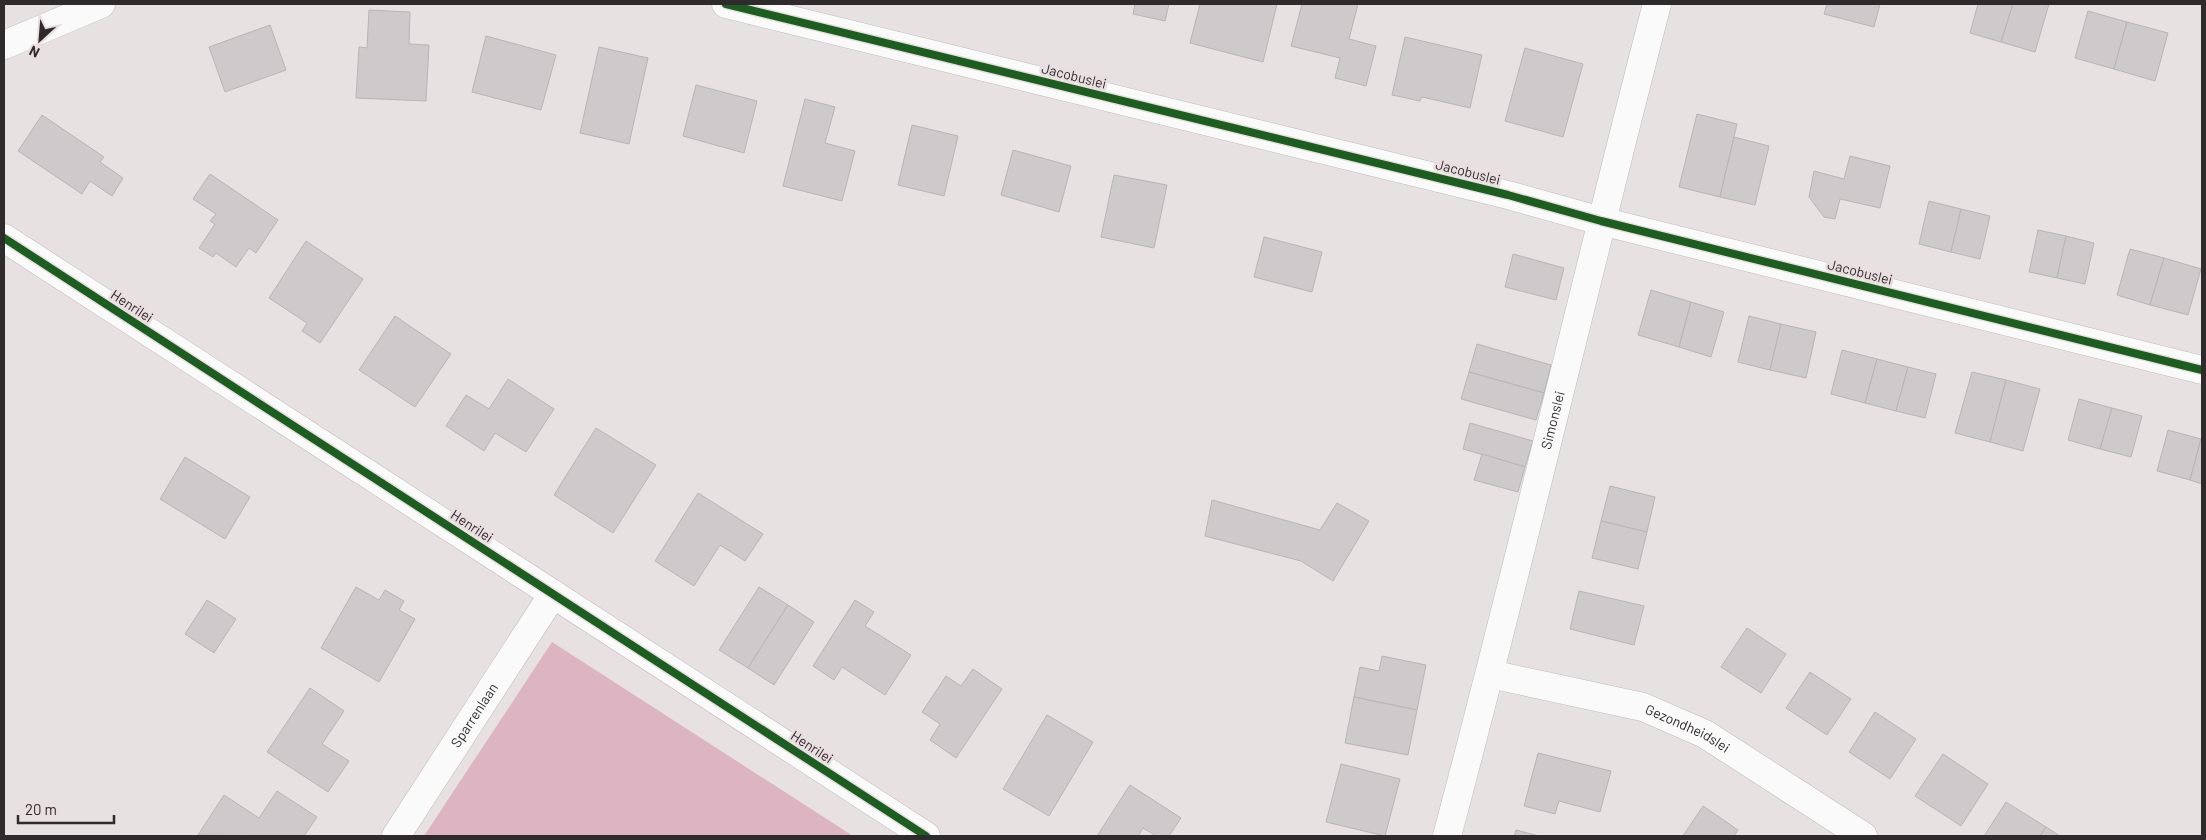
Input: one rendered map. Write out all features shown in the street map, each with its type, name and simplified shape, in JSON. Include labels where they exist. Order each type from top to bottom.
[{"type":"street","points":[[4,45],[101,4]]},
{"type":"street","name":"Jacobuslei","points":[[726,4],[1508,195],[1601,221],[2202,370]]},
{"type":"street","name":"Simonslei","points":[[1447,836],[1490,674],[1601,221],[1657,4]]},
{"type":"street","name":"Henrilei","points":[[4,238],[926,836]]},
{"type":"street","name":"Sparrenlaan","points":[[396,836],[553,594]]},
{"type":"street","name":"Gezondheidslei","points":[[1490,674],[1643,707],[1706,734],[1863,836]]},
{"type":"shaded area","points":[[552,642],[853,836],[424,836]]},
{"type":"building","points":[[1135,4],[1169,4],[1165,21],[1133,14]]},
{"type":"building","points":[[1200,4],[1277,4],[1263,62],[1190,43]]},
{"type":"building","points":[[1302,4],[1358,4],[1349,39],[1376,46],[1366,86],[1335,78],[1340,58],[1291,46]]},
{"type":"building","points":[[1827,4],[1880,4],[1874,27],[1824,14]]},
{"type":"building","points":[[1978,4],[2013,4],[2001,42],[1970,33]]},
{"type":"building","points":[[2013,4],[2049,4],[2035,52],[2001,42]]},
{"type":"building","points":[[369,10],[410,12],[409,44],[429,45],[426,101],[356,98],[359,47],[367,48]]},
{"type":"building","points":[[2088,11],[2127,22],[2114,69],[2075,58]]},
{"type":"building","points":[[2127,22],[2168,33],[2155,81],[2114,69]]},
{"type":"building","points":[[270,25],[286,70],[225,92],[209,47]]},
{"type":"building","points":[[486,36],[556,55],[541,110],[472,92]]},
{"type":"building","points":[[1405,37],[1482,55],[1470,108],[1422,97],[1420,101],[1392,95]]},
{"type":"building","points":[[599,47],[648,58],[629,144],[580,133]]},
{"type":"building","points":[[1525,48],[1583,64],[1563,137],[1505,121]]},
{"type":"building","points":[[696,85],[757,101],[744,153],[683,136]]},
{"type":"building","points":[[805,99],[835,107],[825,143],[855,151],[842,201],[783,186]]},
{"type":"building","points":[[1697,114],[1737,124],[1720,197],[1679,187]]},
{"type":"building","points":[[42,115],[104,157],[100,162],[123,178],[112,196],[90,181],[82,194],[18,151]]},
{"type":"building","points":[[912,125],[958,136],[944,196],[898,185]]},
{"type":"building","points":[[1734,137],[1769,146],[1755,205],[1720,197]]},
{"type":"building","points":[[1013,150],[1071,166],[1059,212],[1001,195]]},
{"type":"building","points":[[1850,156],[1890,166],[1880,208],[1840,199],[1835,219],[1824,217],[1809,197],[1814,171],[1844,179]]},
{"type":"building","points":[[210,174],[278,220],[256,253],[249,248],[236,267],[216,253],[213,257],[199,248],[215,224],[210,221],[216,214],[193,199]]},
{"type":"building","points":[[1114,175],[1167,185],[1154,248],[1101,237]]},
{"type":"building","points":[[1929,201],[1961,209],[1951,252],[1919,244]]},
{"type":"building","points":[[1961,209],[1990,216],[1980,259],[1951,252]]},
{"type":"building","points":[[2038,230],[2066,236],[2057,278],[2029,272]]},
{"type":"building","points":[[2066,236],[2094,243],[2085,284],[2057,278]]},
{"type":"building","points":[[1264,237],[1322,252],[1312,292],[1254,277]]},
{"type":"building","points":[[306,241],[363,279],[320,343],[302,331],[307,323],[269,298]]},
{"type":"building","points":[[2130,249],[2164,258],[2150,305],[2117,295]]},
{"type":"building","points":[[1513,254],[1564,268],[1556,300],[1505,287]]},
{"type":"building","points":[[2164,258],[2201,269],[2188,315],[2150,305]]},
{"type":"building","points":[[1651,290],[1691,302],[1679,347],[1638,335]]},
{"type":"building","points":[[1691,302],[1724,312],[1711,357],[1679,347]]},
{"type":"building","points":[[395,316],[451,354],[415,407],[359,370]]},
{"type":"building","points":[[1749,316],[1781,324],[1770,370],[1738,362]]},
{"type":"building","points":[[1781,324],[1816,332],[1806,378],[1770,370]]},
{"type":"building","points":[[1477,344],[1551,365],[1544,393],[1469,372]]},
{"type":"building","points":[[1842,350],[1877,359],[1865,403],[1831,394]]},
{"type":"building","points":[[1877,359],[1908,367],[1896,411],[1865,403]]},
{"type":"building","points":[[1908,367],[1936,374],[1925,418],[1896,411]]},
{"type":"building","points":[[1469,372],[1544,393],[1536,420],[1461,399]]},
{"type":"building","points":[[1972,372],[2006,380],[1990,442],[1955,433]]},
{"type":"building","points":[[508,379],[554,409],[526,452],[495,433],[484,451],[446,426],[466,395],[489,409]]},
{"type":"building","points":[[2006,380],[2040,389],[2023,451],[1990,442]]},
{"type":"building","points":[[2079,399],[2112,408],[2100,449],[2068,440]]},
{"type":"building","points":[[2112,408],[2142,416],[2131,457],[2100,449]]},
{"type":"building","points":[[1470,423],[1533,441],[1525,467],[1463,449]]},
{"type":"building","points":[[596,428],[656,465],[613,533],[554,495]]},
{"type":"building","points":[[2168,430],[2201,439],[2190,480],[2157,471]]},
{"type":"building","points":[[2202,440],[2202,484],[2190,480]]},
{"type":"building","points":[[1482,454],[1525,467],[1518,492],[1474,480]]},
{"type":"building","points":[[185,457],[250,497],[225,539],[160,499]]},
{"type":"building","points":[[1610,486],[1655,497],[1647,532],[1601,521]]},
{"type":"building","points":[[698,493],[763,534],[745,561],[720,545],[694,586],[655,561]]},
{"type":"building","points":[[1212,500],[1320,530],[1337,503],[1369,521],[1333,581],[1301,561],[1205,536]]},
{"type":"building","points":[[1601,521],[1647,532],[1638,569],[1592,558]]},
{"type":"building","points":[[356,587],[379,600],[385,590],[404,601],[399,610],[415,619],[379,682],[321,648]]},
{"type":"building","points":[[759,587],[788,605],[748,668],[719,650]]},
{"type":"building","points":[[1579,591],[1644,606],[1634,645],[1570,629]]},
{"type":"building","points":[[207,600],[236,619],[214,653],[185,634]]},
{"type":"building","points":[[855,600],[874,612],[865,626],[911,655],[885,695],[842,667],[834,680],[813,666]]},
{"type":"building","points":[[788,605],[814,622],[774,685],[748,668]]},
{"type":"building","points":[[1747,628],[1786,654],[1761,693],[1721,667]]},
{"type":"building","points":[[1382,656],[1426,665],[1417,710],[1354,697],[1360,667],[1379,671]]},
{"type":"building","points":[[973,669],[1002,689],[956,758],[930,740],[940,724],[922,712],[946,676],[961,686]]},
{"type":"building","points":[[1810,672],[1851,699],[1827,735],[1786,708]]},
{"type":"building","points":[[310,688],[344,711],[322,744],[349,761],[328,792],[267,752]]},
{"type":"building","points":[[1354,697],[1417,710],[1408,755],[1345,743]]},
{"type":"building","points":[[1875,712],[1916,739],[1890,779],[1849,752]]},
{"type":"building","points":[[1047,715],[1093,742],[1049,816],[1003,789]]},
{"type":"building","points":[[1538,753],[1611,771],[1600,812],[1559,801],[1555,814],[1524,806]]},
{"type":"building","points":[[1943,754],[1988,784],[1961,826],[1915,796]]},
{"type":"building","points":[[1341,764],[1400,779],[1385,836],[1326,822]]},
{"type":"building","points":[[1130,785],[1181,818],[1169,836],[1156,836],[1143,828],[1138,836],[1097,836]]},
{"type":"building","points":[[277,791],[317,817],[304,836],[198,835],[224,795],[259,818]]},
{"type":"building","points":[[2006,802],[2046,827],[2040,836],[1984,836]]},
{"type":"building","points":[[1703,806],[1738,830],[1734,836],[1683,836]]},
{"type":"building","points":[[2046,827],[2060,836],[2040,836]]},
{"type":"building","points":[[1516,830],[1539,836],[1514,836]]},
{"type":"cycle path","points":[[726,4],[1508,195],[1601,221],[2202,370]]},
{"type":"cycle path","points":[[4,238],[926,836]]}]
